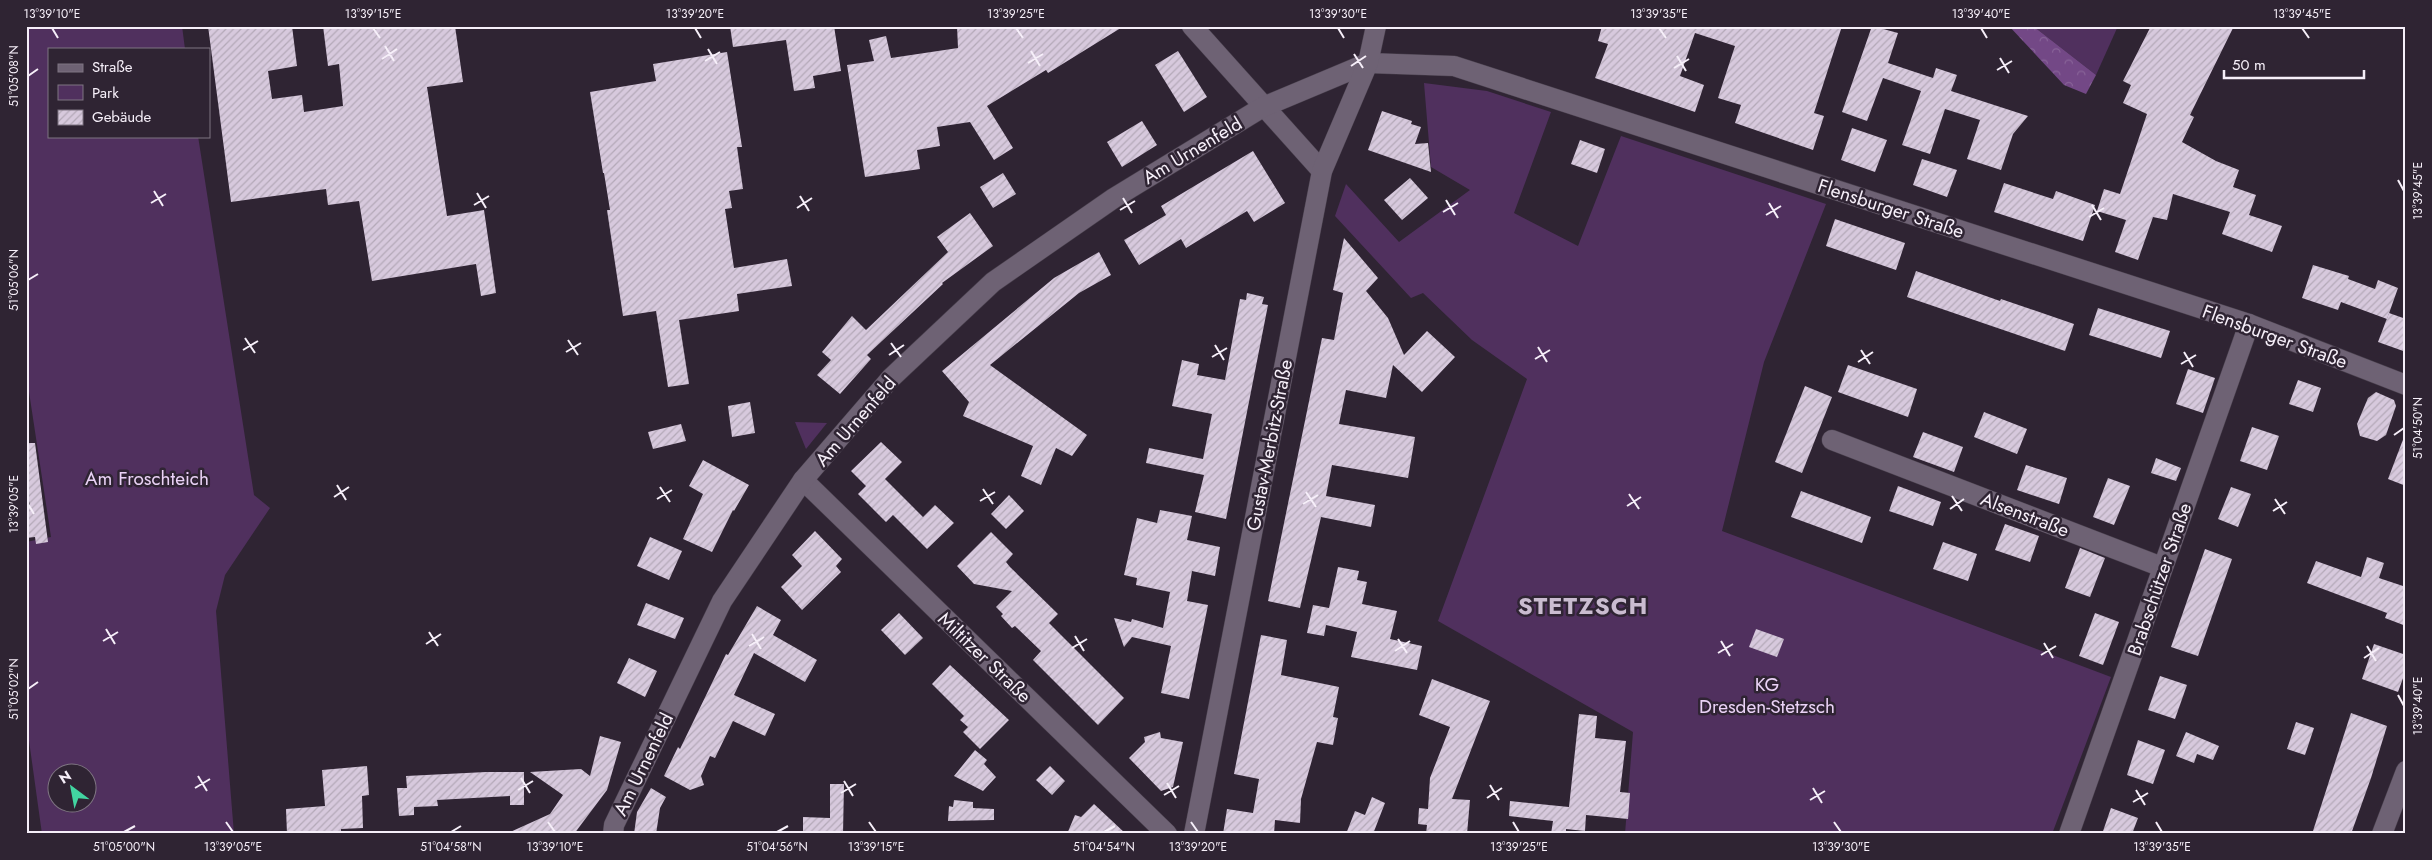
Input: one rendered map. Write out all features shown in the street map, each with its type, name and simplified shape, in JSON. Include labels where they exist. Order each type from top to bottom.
[{"type":"street","points":[[1192,26],[1322,171]]},
{"type":"street","name":"Gustav-Merbitz-Straße","points":[[1194,834],[1322,171],[1368,63],[1376,26]]},
{"type":"street","name":"Am Urnenfeld","points":[[613,834],[614,826],[722,601],[803,480],[891,378],[993,282],[1114,198],[1263,107],[1368,63]]},
{"type":"street","name":"Flensburger Straße","points":[[1368,63],[1454,66],[2249,324],[2406,385]]},
{"type":"street","name":"Brabschützer Straße","points":[[2069,834],[2249,324]]},
{"type":"street","name":"Alsenstraße","points":[[1832,440],[2162,567]]},
{"type":"street","name":"Miltitzer Straße","points":[[803,480],[1167,834]]},
{"type":"street","points":[[2382,834],[2406,771]]},
{"type":"green space","name":"Am Froschteich","points":[[26,26],[182,26],[185,48],[48,48],[48,138],[198,138],[254,495],[270,508],[225,575],[216,611],[234,834],[42,834],[26,719],[26,542],[51,537],[26,372]]},
{"type":"green space","points":[[2009,26],[2033,26],[2096,75],[2086,94],[2064,85]]},
{"type":"green space","points":[[2033,26],[2118,26],[2096,75]]},
{"type":"green space","name":"KG Dresden-Stetzsch","points":[[1424,83],[1487,91],[1551,112],[1514,213],[1578,246],[1621,136],[1826,204],[1764,362],[1722,531],[2111,677],[2052,834],[1625,834],[1633,732],[1438,621],[1527,379],[1472,340],[1423,293],[1411,298],[1335,216],[1346,184],[1399,242],[1470,190],[1431,167]]},
{"type":"green space","points":[[795,422],[827,423],[806,449]]},
{"type":"building","points":[[208,26],[292,26],[297,66],[268,71],[272,99],[302,95],[304,112],[343,106],[339,64],[328,66],[323,26],[455,26],[463,82],[427,87],[447,216],[484,210],[496,293],[481,296],[476,264],[372,281],[359,201],[328,205],[326,189],[231,202]]},
{"type":"building","points":[[730,26],[834,26],[841,71],[813,76],[815,88],[794,91],[786,40],[733,47]]},
{"type":"building","points":[[957,26],[1124,26],[1048,73],[1046,70],[987,106],[1013,148],[994,160],[970,122],[937,127],[940,146],[917,150],[920,169],[865,177],[847,65],[874,61],[869,40],[886,36],[891,58],[958,48]]},
{"type":"building","points":[[1602,26],[1842,26],[1814,113],[1824,116],[1813,150],[1735,123],[1741,105],[1718,98],[1735,46],[1695,33],[1680,76],[1704,85],[1695,112],[1595,78],[1608,44],[1598,41]]},
{"type":"building","points":[[1872,26],[1898,33],[1888,63],[1933,78],[1936,68],[1957,75],[1951,91],[2028,116],[2013,134],[2001,170],[1967,159],[1980,120],[1945,109],[1930,154],[1902,145],[1921,91],[1883,78],[1867,121],[1842,112]]},
{"type":"building","points":[[2151,26],[2234,26],[2190,115],[2194,117],[2182,142],[2216,161],[2239,170],[2233,187],[2256,195],[2249,215],[2282,226],[2272,252],[2222,234],[2230,212],[2173,194],[2167,220],[2153,217],[2138,260],[2115,252],[2126,220],[2097,211],[2104,189],[2120,194],[2147,114],[2123,103],[2131,85],[2123,81]]},
{"type":"building","points":[[1178,51],[1207,97],[1184,112],[1155,65]]},
{"type":"building","points":[[727,52],[742,147],[737,147],[743,189],[729,191],[732,208],[725,209],[734,268],[787,259],[792,286],[737,294],[739,311],[679,320],[689,384],[668,387],[656,311],[623,316],[607,210],[610,210],[590,92],[656,81],[653,64]]},
{"type":"building","points":[[1382,111],[1412,121],[1411,124],[1421,127],[1415,144],[1428,143],[1431,172],[1368,150]]},
{"type":"building","points":[[1142,121],[1157,145],[1122,167],[1107,142]]},
{"type":"building","points":[[1852,128],[1887,140],[1875,172],[1841,160]]},
{"type":"building","points":[[1580,140],[1605,149],[1597,173],[1571,164]]},
{"type":"building","points":[[1253,151],[1285,203],[1254,222],[1247,211],[1186,248],[1181,239],[1139,265],[1124,240],[1166,215],[1161,206]]},
{"type":"building","points":[[1922,159],[1957,170],[1947,197],[1913,185]]},
{"type":"building","points":[[1003,173],[1016,194],[993,208],[980,187]]},
{"type":"building","points":[[1410,178],[1428,198],[1402,220],[1384,200]]},
{"type":"building","points":[[2004,183],[2053,199],[2056,191],[2095,205],[2083,241],[1994,212]]},
{"type":"building","points":[[970,213],[993,246],[942,283],[867,355],[871,359],[840,394],[817,375],[831,360],[822,352],[852,316],[866,330],[948,252],[937,237]]},
{"type":"building","points":[[1835,219],[1905,243],[1896,270],[1826,246]]},
{"type":"building","points":[[1344,238],[1378,278],[1366,291],[1388,318],[1404,355],[1427,331],[1455,357],[1422,392],[1393,365],[1386,398],[1346,390],[1339,424],[1415,437],[1408,478],[1332,465],[1326,496],[1375,505],[1371,527],[1321,517],[1300,608],[1268,601],[1322,338],[1334,340],[1343,293],[1333,290]]},
{"type":"building","points":[[1099,252],[1111,275],[1079,293],[990,365],[1087,435],[1072,456],[1056,448],[1041,485],[1021,476],[1033,446],[963,416],[969,402],[942,371],[1054,278]]},
{"type":"building","points":[[2313,265],[2349,276],[2348,279],[2375,289],[2378,280],[2398,288],[2387,319],[2341,302],[2338,310],[2302,298]]},
{"type":"building","points":[[1916,271],[2000,301],[2001,299],[2074,324],[2065,351],[1907,297]]},
{"type":"building","points":[[1247,293],[1264,297],[1262,304],[1268,305],[1226,519],[1195,512],[1204,475],[1146,463],[1149,448],[1203,459],[1212,414],[1172,406],[1182,360],[1199,364],[1197,375],[1225,380],[1240,299],[1246,300]]},
{"type":"building","points":[[2098,308],[2170,331],[2161,358],[2089,335]]},
{"type":"building","points":[[2389,313],[2406,319],[2406,352],[2378,342]]},
{"type":"building","points":[[1848,365],[1917,389],[1908,417],[1838,392]]},
{"type":"building","points":[[2188,369],[2215,378],[2203,413],[2176,404]]},
{"type":"building","points":[[2298,380],[2321,388],[2313,412],[2289,404]]},
{"type":"building","points":[[1805,386],[1832,397],[1802,473],[1775,462]]},
{"type":"building","points":[[2376,392],[2394,400],[2396,406],[2386,435],[2377,441],[2360,436],[2357,424],[2368,398]]},
{"type":"building","points":[[750,402],[755,433],[732,437],[728,406]]},
{"type":"building","points":[[1984,412],[2027,429],[2017,454],[1974,437]]},
{"type":"building","points":[[681,424],[686,441],[653,449],[648,432]]},
{"type":"building","points":[[2252,427],[2279,436],[2267,470],[2240,461]]},
{"type":"building","points":[[1923,432],[1963,447],[1954,472],[1913,457]]},
{"type":"building","points":[[2404,437],[2406,437],[2406,486],[2388,479]]},
{"type":"building","points":[[881,442],[902,462],[885,479],[923,517],[935,505],[954,523],[927,549],[893,515],[886,522],[858,494],[866,486],[851,471]]},
{"type":"building","points":[[26,443],[35,443],[48,542],[36,544],[35,537],[26,538],[26,507],[30,507],[26,483]]},
{"type":"building","points":[[2156,458],[2181,468],[2176,481],[2151,473]]},
{"type":"building","points":[[703,460],[749,485],[733,510],[712,552],[683,539],[703,494],[689,486]]},
{"type":"building","points":[[2026,465],[2067,478],[2059,504],[2017,490]]},
{"type":"building","points":[[2108,478],[2130,486],[2114,525],[2093,517]]},
{"type":"building","points":[[1898,486],[1941,502],[1933,526],[1889,511]]},
{"type":"building","points":[[2231,487],[2251,494],[2238,527],[2218,519]]},
{"type":"building","points":[[1801,491],[1871,517],[1862,543],[1791,517]]},
{"type":"building","points":[[1009,495],[1024,511],[1006,529],[991,514]]},
{"type":"building","points":[[1160,510],[1192,516],[1187,540],[1220,547],[1215,576],[1192,571],[1187,601],[1208,605],[1189,699],[1161,693],[1171,646],[1132,637],[1124,647],[1114,618],[1131,622],[1132,619],[1163,628],[1170,592],[1136,585],[1137,578],[1124,575],[1137,518],[1157,523]]},
{"type":"building","points":[[2005,524],[2039,536],[2030,562],[1995,550]]},
{"type":"building","points":[[815,531],[842,559],[836,566],[841,572],[802,610],[781,587],[802,566],[792,555]]},
{"type":"building","points":[[991,532],[1013,554],[1006,562],[1010,567],[1058,614],[1049,623],[1124,698],[1098,725],[1033,660],[1041,651],[1015,626],[1012,628],[1001,616],[1003,614],[996,607],[1012,591],[974,584],[957,566]]},
{"type":"building","points":[[650,537],[682,551],[669,580],[637,566]]},
{"type":"building","points":[[1943,542],[1977,554],[1968,581],[1933,569]]},
{"type":"building","points":[[2080,548],[2105,558],[2090,597],[2065,588]]},
{"type":"building","points":[[2205,549],[2232,559],[2198,656],[2171,647]]},
{"type":"building","points":[[2367,557],[2384,563],[2379,578],[2406,587],[2406,626],[2385,618],[2387,613],[2307,583],[2316,561],[2361,577]]},
{"type":"building","points":[[1338,567],[1359,571],[1357,580],[1367,582],[1362,604],[1397,611],[1390,639],[1422,646],[1417,670],[1351,657],[1357,632],[1326,625],[1324,636],[1307,633],[1313,605],[1329,608]]},
{"type":"building","points":[[646,603],[684,618],[675,639],[637,625]]},
{"type":"building","points":[[757,606],[781,620],[773,635],[817,660],[805,682],[754,653],[734,695],[775,714],[765,736],[733,721],[715,758],[710,756],[701,776],[704,785],[690,790],[664,776],[678,747],[680,749],[726,654],[728,655]]},
{"type":"building","points":[[899,613],[923,638],[905,655],[881,630]]},
{"type":"building","points":[[2095,613],[2119,622],[2103,665],[2079,656]]},
{"type":"building","points":[[1756,629],[1784,639],[1777,657],[1749,647]]},
{"type":"building","points":[[1261,635],[1287,640],[1281,675],[1339,687],[1333,717],[1338,718],[1333,745],[1317,742],[1301,799],[1300,823],[1275,820],[1274,834],[1223,834],[1227,809],[1253,813],[1259,779],[1234,774]]},
{"type":"building","points":[[2374,644],[2406,655],[2406,670],[2398,692],[2362,679]]},
{"type":"building","points":[[629,658],[657,671],[645,697],[617,683]]},
{"type":"building","points":[[950,665],[1009,720],[980,749],[963,732],[968,727],[960,720],[964,716],[932,684]]},
{"type":"building","points":[[2160,676],[2187,685],[2175,719],[2148,710]]},
{"type":"building","points":[[1432,679],[1490,701],[1452,799],[1470,800],[1467,834],[1426,834],[1427,825],[1418,824],[1419,808],[1428,809],[1430,778],[1450,727],[1419,715]]},
{"type":"building","points":[[2351,713],[2387,726],[2371,778],[2351,834],[2312,834]]},
{"type":"building","points":[[1579,714],[1597,716],[1595,738],[1626,741],[1620,792],[1630,793],[1628,819],[1586,815],[1585,831],[1566,829],[1566,834],[1551,834],[1553,821],[1509,816],[1510,801],[1569,807]]},
{"type":"building","points":[[2296,722],[2314,728],[2305,755],[2287,749]]},
{"type":"building","points":[[1160,732],[1161,738],[1183,742],[1173,787],[1161,791],[1129,758],[1145,742],[1144,737]]},
{"type":"building","points":[[2186,732],[2219,746],[2213,760],[2197,754],[2194,763],[2176,756]]},
{"type":"building","points":[[600,736],[621,742],[607,790],[574,834],[506,834],[550,814],[563,795],[530,772],[581,769],[590,776]]},
{"type":"building","points":[[2138,740],[2165,750],[2153,784],[2127,775]]},
{"type":"building","points":[[975,750],[987,760],[984,764],[996,777],[983,791],[954,776]]},
{"type":"building","points":[[367,766],[369,795],[362,796],[363,828],[341,829],[341,834],[287,834],[286,809],[325,806],[322,770]]},
{"type":"building","points":[[1050,766],[1065,781],[1052,795],[1036,780]]},
{"type":"building","points":[[524,772],[524,805],[510,805],[510,796],[437,800],[438,806],[414,807],[414,815],[399,816],[397,788],[407,788],[406,776]]},
{"type":"building","points":[[830,784],[844,784],[843,834],[803,834],[803,817],[830,818]]},
{"type":"building","points":[[651,788],[666,797],[660,808],[656,834],[634,834],[637,812]]},
{"type":"building","points":[[1372,797],[1385,803],[1373,834],[1346,834],[1355,811],[1365,815]]},
{"type":"building","points":[[954,800],[973,802],[973,808],[994,809],[994,820],[948,821],[949,806],[953,807]]},
{"type":"building","points":[[1094,804],[1126,834],[1067,834],[1075,815],[1081,817]]},
{"type":"building","points":[[2111,808],[2138,818],[2132,834],[2102,834]]},
{"type":"district","name":"STETZSCH","points":[[1583,606]]}]
